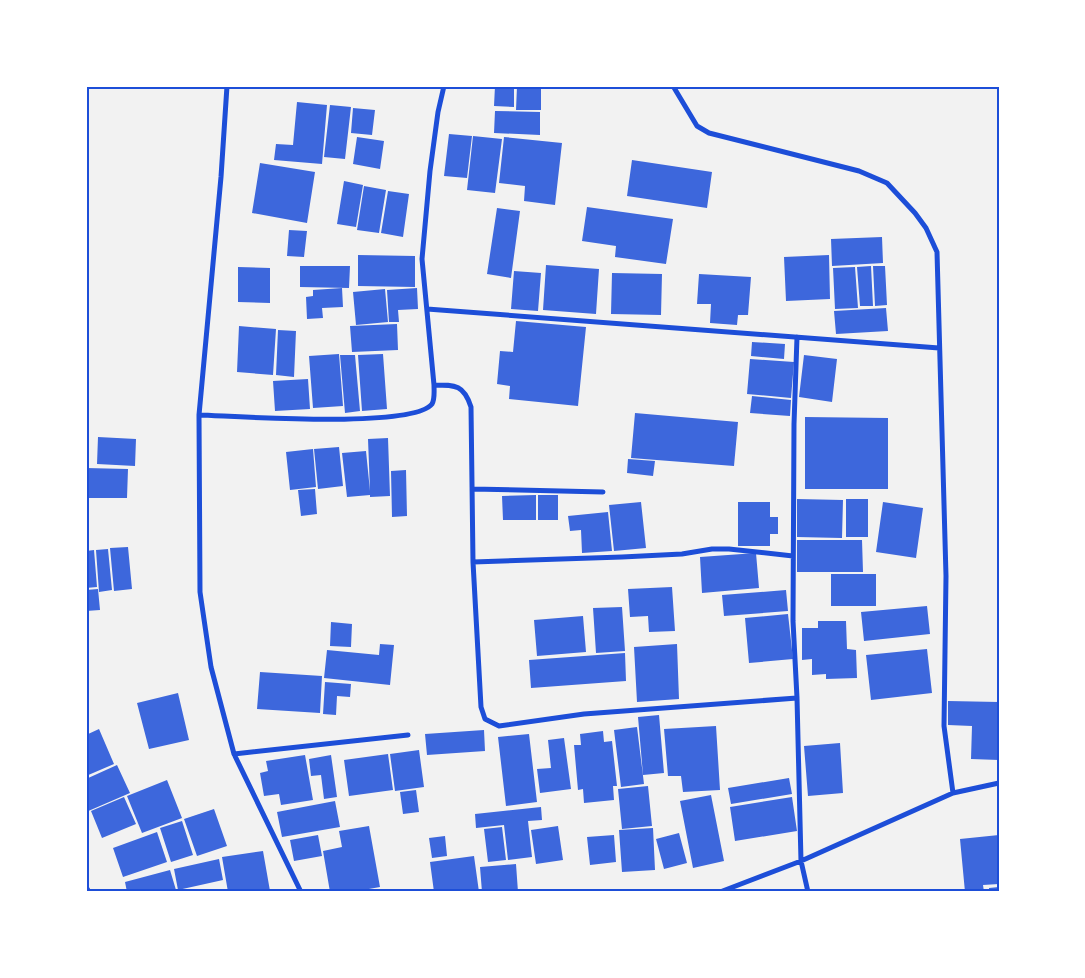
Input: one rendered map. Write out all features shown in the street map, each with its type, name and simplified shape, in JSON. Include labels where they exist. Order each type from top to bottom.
[{"type":"street","points":[[227,86],[200,415],[200,592],[211,667],[234,754],[301,892]]},
{"type":"street","points":[[200,415],[322,419],[370,418],[404,415],[423,410],[431,404],[434,398],[434,385],[422,259],[430,171],[438,112],[444,86]]},
{"type":"street","points":[[673,86],[697,126],[709,133],[859,171],[887,182],[926,228],[937,252],[946,576],[944,726],[953,792]]},
{"type":"street","points":[[427,309],[939,348]]},
{"type":"street","points":[[797,337],[793,621],[801,862],[808,892]]},
{"type":"street","points":[[434,385],[458,387],[467,394],[471,407],[473,562],[481,707],[485,719],[499,726],[584,714],[797,698]]},
{"type":"street","points":[[472,489],[603,492]]},
{"type":"street","points":[[473,562],[682,554],[712,549],[793,556]]},
{"type":"street","points":[[234,754],[408,735]]},
{"type":"street","points":[[720,892],[801,862],[953,792],[999,783]]},
{"type":"street","points":[[86,887],[89,892]]},
{"type":"building","points":[[495,86],[514,86],[514,107],[494,106]]},
{"type":"building","points":[[517,86],[541,86],[541,110],[516,110]]},
{"type":"building","points":[[297,102],[327,105],[322,164],[274,160],[276,144],[293,145]]},
{"type":"building","points":[[330,105],[351,107],[345,159],[324,157]]},
{"type":"building","points":[[353,108],[375,110],[372,135],[351,133]]},
{"type":"building","points":[[495,111],[540,112],[540,135],[494,133]]},
{"type":"building","points":[[449,134],[472,136],[467,178],[444,176]]},
{"type":"building","points":[[473,136],[502,139],[495,193],[467,190]]},
{"type":"building","points":[[357,137],[384,141],[380,169],[353,164]]},
{"type":"building","points":[[504,137],[562,143],[555,205],[524,201],[525,186],[499,183]]},
{"type":"building","points":[[632,160],[712,172],[707,208],[627,196]]},
{"type":"building","points":[[260,163],[315,172],[307,223],[252,213]]},
{"type":"building","points":[[344,181],[363,185],[356,227],[337,224]]},
{"type":"building","points":[[364,186],[386,190],[379,233],[357,230]]},
{"type":"building","points":[[388,191],[409,194],[403,237],[381,233]]},
{"type":"building","points":[[587,207],[673,219],[666,264],[615,257],[616,246],[582,241]]},
{"type":"building","points":[[497,208],[520,211],[511,278],[487,274]]},
{"type":"building","points":[[289,230],[307,231],[304,257],[287,256]]},
{"type":"building","points":[[882,237],[883,263],[832,266],[831,239]]},
{"type":"building","points":[[358,255],[415,256],[415,287],[358,286]]},
{"type":"building","points":[[829,255],[830,299],[786,301],[784,257]]},
{"type":"building","points":[[546,265],[599,269],[596,314],[543,310]]},
{"type":"building","points":[[300,266],[350,266],[349,288],[300,287]]},
{"type":"building","points":[[871,266],[873,306],[860,306],[857,267]]},
{"type":"building","points":[[873,266],[885,266],[887,305],[875,306]]},
{"type":"building","points":[[238,267],[270,268],[270,303],[238,302]]},
{"type":"building","points":[[855,267],[858,308],[835,309],[833,268]]},
{"type":"building","points":[[514,271],[541,273],[538,311],[511,309]]},
{"type":"building","points":[[612,273],[662,274],[661,315],[611,314]]},
{"type":"building","points":[[699,274],[751,277],[748,315],[738,315],[737,325],[710,323],[711,304],[697,304]]},
{"type":"building","points":[[342,288],[343,307],[322,308],[323,318],[307,319],[306,297],[313,296],[313,290]]},
{"type":"building","points":[[417,288],[418,309],[398,310],[399,322],[389,322],[387,290]]},
{"type":"building","points":[[385,289],[388,322],[356,325],[353,292]]},
{"type":"building","points":[[886,308],[888,331],[836,334],[834,311]]},
{"type":"building","points":[[516,321],[586,327],[578,406],[509,399],[510,386],[497,384],[500,351],[513,352]]},
{"type":"building","points":[[397,324],[398,350],[352,352],[350,326]]},
{"type":"building","points":[[239,326],[276,329],[273,375],[237,372]]},
{"type":"building","points":[[278,330],[296,331],[294,377],[276,375]]},
{"type":"building","points":[[752,342],[785,344],[784,359],[751,356]]},
{"type":"building","points":[[339,354],[343,406],[313,408],[309,356]]},
{"type":"building","points":[[383,354],[387,409],[362,411],[358,355]]},
{"type":"building","points":[[340,355],[355,355],[360,411],[345,413]]},
{"type":"building","points":[[804,355],[837,359],[832,402],[799,397]]},
{"type":"building","points":[[750,359],[794,362],[791,398],[747,394]]},
{"type":"building","points":[[308,379],[310,409],[275,411],[273,381]]},
{"type":"building","points":[[752,396],[791,400],[790,416],[750,413]]},
{"type":"building","points":[[635,413],[738,422],[734,466],[631,458]]},
{"type":"building","points":[[805,417],[888,418],[888,489],[805,489]]},
{"type":"building","points":[[98,437],[136,439],[135,466],[97,464]]},
{"type":"building","points":[[388,438],[390,496],[347,497],[342,453],[366,451],[370,491],[368,439]]},
{"type":"building","points":[[339,447],[343,486],[318,489],[314,449]]},
{"type":"building","points":[[313,449],[316,487],[290,490],[286,452]]},
{"type":"building","points":[[628,459],[655,461],[653,476],[627,473]]},
{"type":"building","points":[[86,468],[128,469],[127,498],[86,498]]},
{"type":"building","points":[[406,470],[407,516],[392,517],[391,471]]},
{"type":"building","points":[[315,489],[317,514],[301,516],[298,490]]},
{"type":"building","points":[[536,495],[536,520],[503,520],[502,496]]},
{"type":"building","points":[[538,495],[558,495],[558,520],[538,520]]},
{"type":"building","points":[[797,499],[843,500],[842,538],[797,537]]},
{"type":"building","points":[[846,499],[868,499],[868,537],[846,537]]},
{"type":"building","points":[[641,502],[646,548],[614,551],[609,505]]},
{"type":"building","points":[[738,502],[770,502],[770,517],[778,517],[778,534],[770,534],[770,546],[738,546]]},
{"type":"building","points":[[883,502],[923,508],[916,558],[876,552]]},
{"type":"building","points":[[608,512],[612,551],[582,553],[581,530],[570,531],[568,516]]},
{"type":"building","points":[[797,540],[862,540],[863,572],[797,572]]},
{"type":"building","points":[[128,547],[132,589],[114,591],[110,548]]},
{"type":"building","points":[[108,549],[112,590],[99,592],[96,550]]},
{"type":"building","points":[[94,550],[97,587],[86,588],[86,551]]},
{"type":"building","points":[[756,553],[759,588],[702,593],[700,557]]},
{"type":"building","points":[[831,574],[876,574],[876,606],[831,606]]},
{"type":"building","points":[[672,587],[675,631],[649,632],[648,616],[630,617],[628,589]]},
{"type":"building","points":[[98,589],[100,610],[86,611],[86,590]]},
{"type":"building","points":[[786,590],[788,611],[724,616],[722,595]]},
{"type":"building","points":[[927,606],[930,634],[864,641],[861,612]]},
{"type":"building","points":[[622,607],[625,651],[596,653],[593,608]]},
{"type":"building","points":[[788,614],[793,659],[749,663],[745,618]]},
{"type":"building","points":[[583,616],[586,652],[537,656],[534,620]]},
{"type":"building","points":[[818,621],[846,621],[847,649],[856,650],[857,678],[826,679],[826,674],[812,675],[812,659],[802,660],[802,628],[818,628]]},
{"type":"building","points":[[331,622],[352,624],[351,647],[330,646]]},
{"type":"building","points":[[380,644],[394,645],[390,685],[324,678],[327,650],[379,655]]},
{"type":"building","points":[[677,644],[679,699],[637,702],[634,647]]},
{"type":"building","points":[[927,649],[932,693],[871,700],[866,655]]},
{"type":"building","points":[[625,653],[626,681],[531,688],[529,660]]},
{"type":"building","points":[[260,672],[322,676],[320,713],[257,709]]},
{"type":"building","points":[[325,682],[351,684],[350,697],[337,696],[336,715],[323,714]]},
{"type":"building","points":[[178,693],[189,740],[149,749],[137,703]]},
{"type":"building","points":[[948,701],[999,702],[999,760],[971,759],[972,726],[948,725]]},
{"type":"building","points":[[659,715],[664,773],[643,775],[638,717]]},
{"type":"building","points":[[716,726],[720,790],[683,792],[681,776],[668,776],[664,729]]},
{"type":"building","points":[[637,727],[644,784],[621,787],[614,730]]},
{"type":"building","points":[[99,729],[114,764],[86,776],[86,735]]},
{"type":"building","points":[[484,730],[485,751],[427,755],[425,734]]},
{"type":"building","points":[[603,731],[604,742],[612,741],[617,786],[613,786],[614,800],[584,803],[583,789],[578,790],[574,745],[581,745],[580,734]]},
{"type":"building","points":[[529,734],[537,802],[506,806],[498,737]]},
{"type":"building","points":[[564,738],[571,789],[540,793],[537,769],[551,768],[548,740]]},
{"type":"building","points":[[840,743],[843,793],[808,796],[804,746]]},
{"type":"building","points":[[419,750],[424,787],[395,791],[390,754]]},
{"type":"building","points":[[388,754],[393,790],[349,796],[344,760]]},
{"type":"building","points":[[305,755],[313,800],[281,805],[279,794],[264,796],[260,773],[268,771],[266,761]]},
{"type":"building","points":[[331,755],[337,797],[324,799],[321,775],[311,776],[309,759]]},
{"type":"building","points":[[117,765],[130,793],[86,812],[86,779]]},
{"type":"building","points":[[789,778],[792,794],[731,804],[728,788]]},
{"type":"building","points":[[167,780],[182,818],[142,833],[127,796]]},
{"type":"building","points":[[648,786],[652,826],[622,829],[618,789]]},
{"type":"building","points":[[416,790],[419,812],[403,814],[400,792]]},
{"type":"building","points":[[711,795],[724,861],[693,868],[680,801]]},
{"type":"building","points":[[124,797],[136,824],[102,838],[91,811]]},
{"type":"building","points":[[792,797],[797,831],[735,841],[730,807]]},
{"type":"building","points":[[335,801],[340,827],[282,837],[277,812]]},
{"type":"building","points":[[541,807],[542,820],[528,821],[532,857],[508,860],[504,825],[476,828],[475,814]]},
{"type":"building","points":[[214,809],[227,846],[197,856],[184,819]]},
{"type":"building","points":[[182,821],[193,855],[171,862],[160,828]]},
{"type":"building","points":[[369,826],[380,887],[352,892],[330,892],[323,851],[342,847],[339,831]]},
{"type":"building","points":[[558,826],[563,860],[536,864],[531,830]]},
{"type":"building","points":[[502,827],[506,860],[488,862],[484,829]]},
{"type":"building","points":[[653,828],[655,870],[622,872],[619,830]]},
{"type":"building","points":[[157,832],[167,862],[123,877],[113,848]]},
{"type":"building","points":[[679,833],[687,863],[664,869],[656,839]]},
{"type":"building","points":[[318,835],[322,856],[294,861],[290,840]]},
{"type":"building","points":[[614,835],[616,862],[590,865],[587,837]]},
{"type":"building","points":[[999,835],[999,884],[983,885],[984,892],[965,892],[960,839]]},
{"type":"building","points":[[445,836],[447,856],[432,858],[429,838]]},
{"type":"building","points":[[263,851],[270,891],[228,892],[222,857]]},
{"type":"building","points":[[474,856],[479,892],[434,892],[430,862]]},
{"type":"building","points":[[219,859],[223,880],[178,890],[174,869]]},
{"type":"building","points":[[516,864],[518,892],[482,892],[480,867]]},
{"type":"building","points":[[170,870],[176,890],[169,892],[127,892],[125,882]]},
{"type":"building","points":[[999,887],[999,892],[989,892],[989,888]]}]
